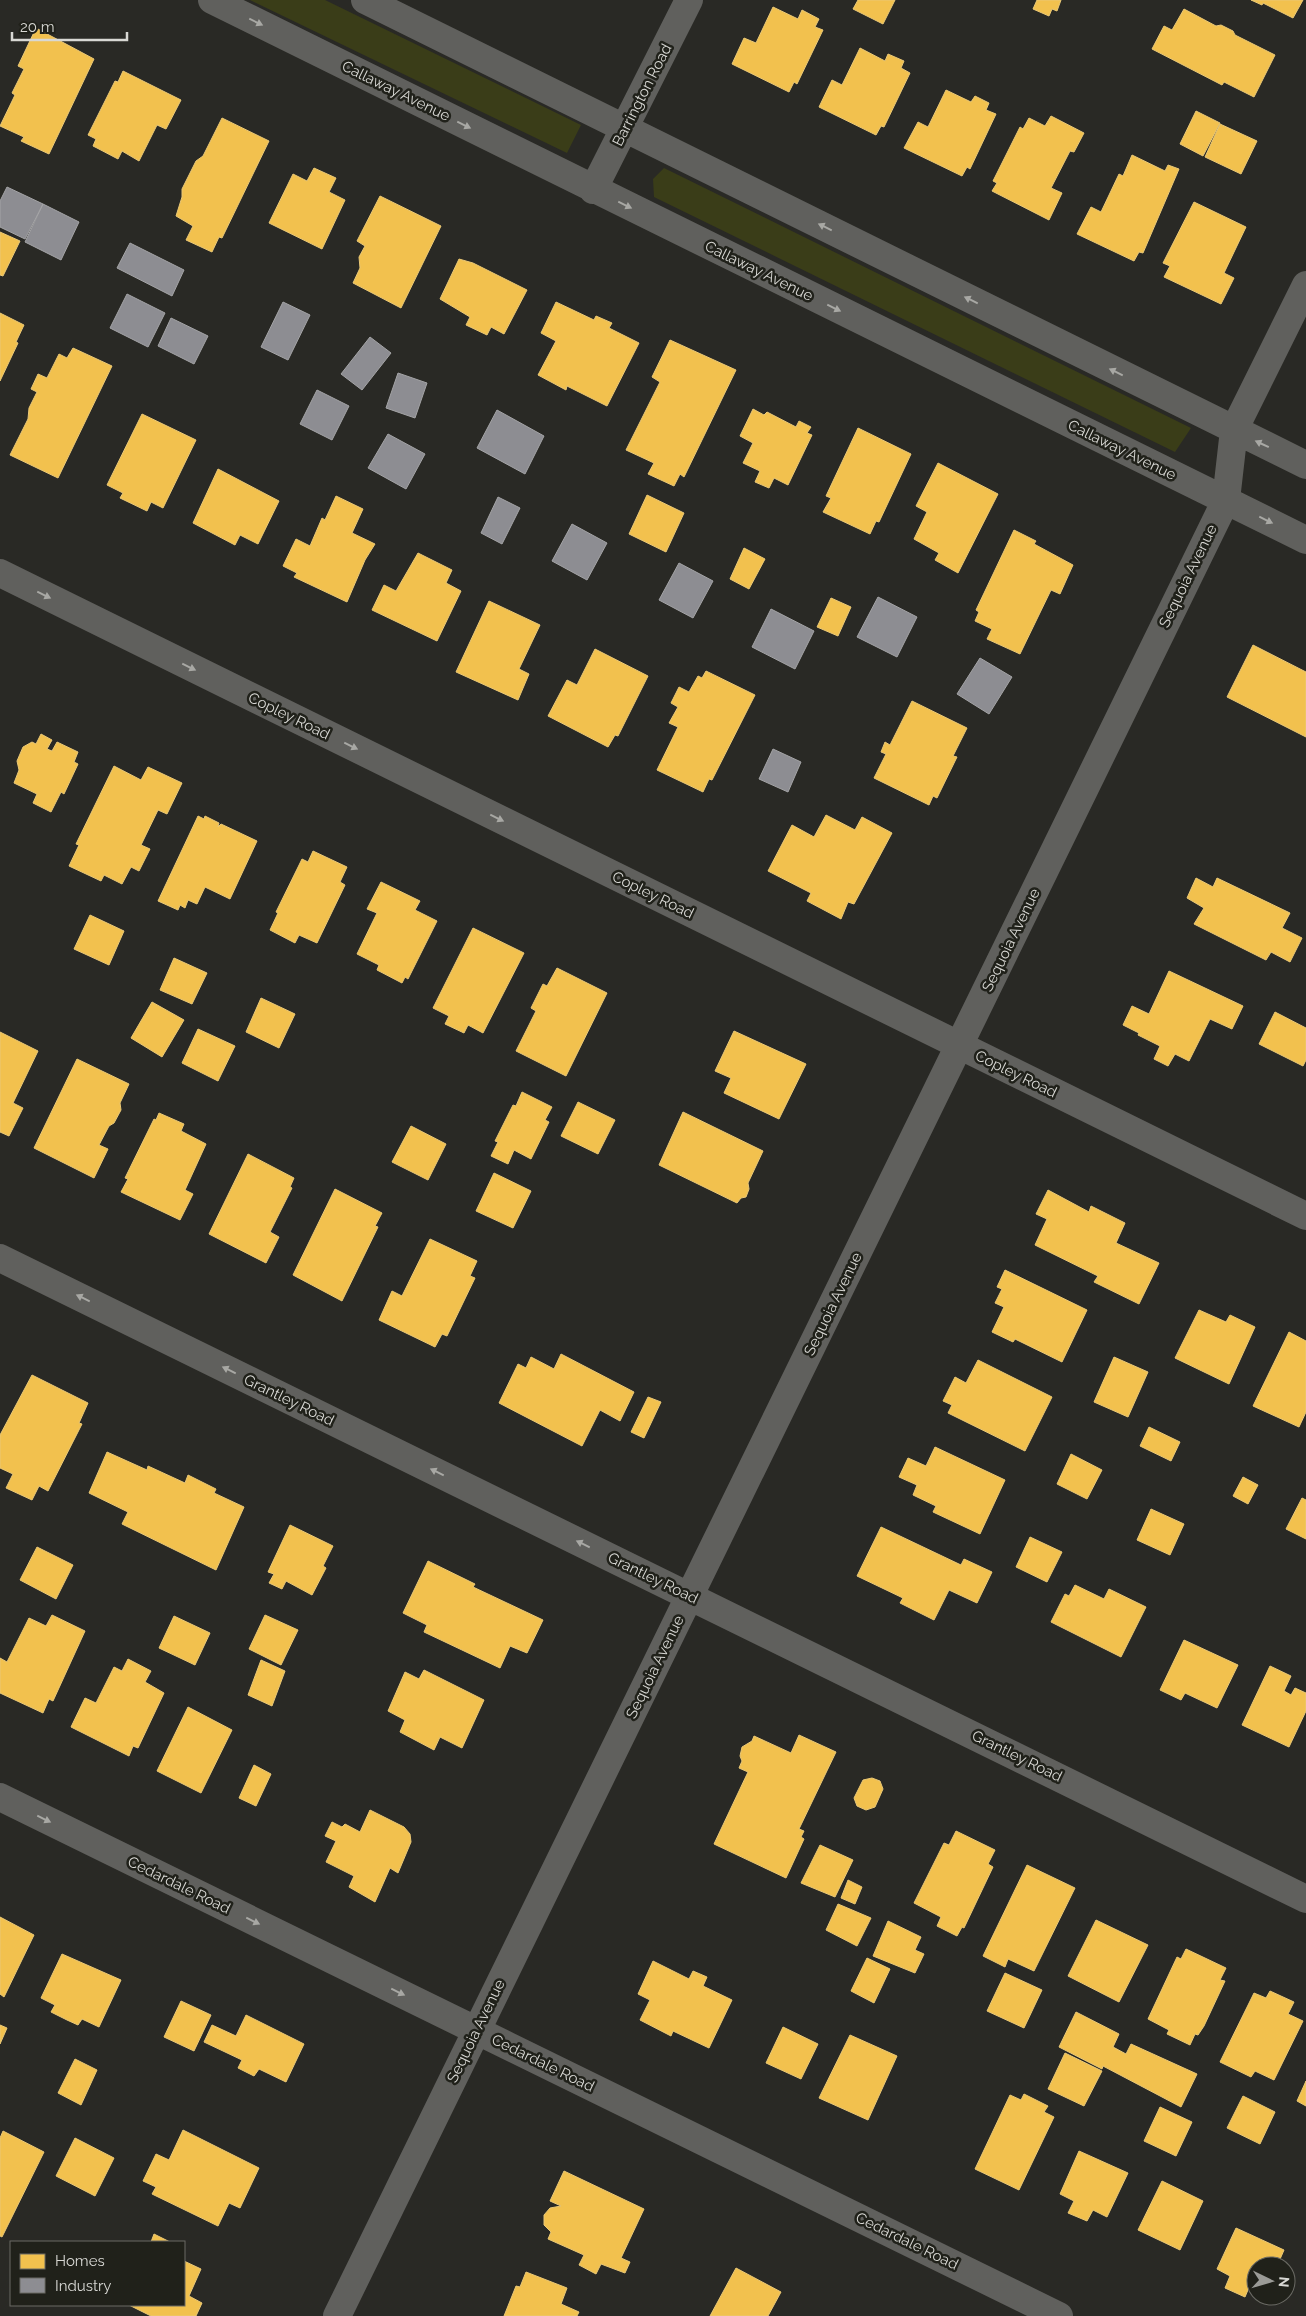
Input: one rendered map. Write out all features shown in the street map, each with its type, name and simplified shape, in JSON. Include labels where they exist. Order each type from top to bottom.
[{"type":"street","name":"Callaway Avenue","points":[[212,0],[1306,540]]},
{"type":"street","points":[[364,0],[1306,465]]},
{"type":"street","name":"Barrington Road","points":[[594,190],[689,0]]},
{"type":"street","name":"Sequoia Avenue","points":[[337,2316],[1226,500],[1234,430],[1306,285]]},
{"type":"street","name":"Copley Road","points":[[0,573],[1306,1216]]},
{"type":"street","name":"Grantley Road","points":[[0,1258],[1306,1899]]},
{"type":"street","name":"Cedardale Road","points":[[0,1797],[1059,2316]]},
{"type":"green space","points":[[250,0],[325,0],[581,125],[567,153]]},
{"type":"green space","points":[[664,168],[1191,428],[1175,452],[654,197],[653,179]]},
{"type":"building: Homes","points":[[858,0],[895,0],[883,24],[853,9]]},
{"type":"building: Homes","points":[[1037,0],[1061,0],[1057,11],[1052,9],[1049,16],[1033,9]]},
{"type":"building: Homes","points":[[1251,0],[1303,0],[1293,18],[1263,3],[1262,5]]},
{"type":"building: Homes","points":[[773,7],[798,19],[802,10],[819,19],[815,27],[823,30],[797,84],[794,82],[789,92],[732,64],[744,38],[756,43]]},
{"type":"building: Homes","points":[[1184,9],[1216,26],[1221,25],[1233,31],[1235,35],[1275,55],[1254,97],[1224,82],[1222,85],[1152,49],[1164,26],[1172,30]]},
{"type":"building: Homes","points":[[36,28],[94,59],[49,154],[21,141],[24,137],[0,126],[15,95],[12,93],[24,69],[18,66]]},
{"type":"building: Homes","points":[[860,48],[885,61],[888,54],[904,61],[901,68],[910,73],[884,127],[881,126],[876,135],[819,107],[832,80],[842,85]]},
{"type":"building: Homes","points":[[123,71],[181,100],[166,129],[157,125],[139,161],[122,151],[118,159],[93,146],[96,139],[88,135],[115,81],[118,82]]},
{"type":"building: Homes","points":[[946,90],[971,102],[975,96],[989,103],[986,110],[996,114],[970,169],[967,167],[962,176],[904,148],[918,122],[928,127]]},
{"type":"building: Homes","points":[[1196,111],[1220,123],[1203,156],[1180,144]]},
{"type":"building: Homes","points":[[1051,116],[1084,133],[1074,152],[1070,151],[1051,188],[1062,193],[1049,220],[992,191],[997,183],[993,181],[1020,127],[1023,129],[1029,118],[1045,126]]},
{"type":"building: Homes","points":[[222,118],[269,141],[222,238],[219,237],[212,252],[186,240],[193,226],[176,216],[182,197],[182,189],[196,161],[203,156]]},
{"type":"building: Homes","points":[[1220,124],[1257,141],[1241,174],[1205,157]]},
{"type":"building: Homes","points":[[1132,155],[1165,171],[1168,165],[1179,169],[1143,253],[1139,252],[1134,261],[1077,234],[1091,207],[1101,212],[1119,174],[1123,176]]},
{"type":"building: Homes","points":[[314,168],[336,178],[329,192],[345,200],[322,249],[269,223],[293,174],[307,181]]},
{"type":"building: Homes","points":[[380,196],[441,226],[401,308],[353,283],[360,268],[359,257],[365,246],[357,241]]},
{"type":"building: Homes","points":[[1194,202],[1246,227],[1224,273],[1234,278],[1221,304],[1164,277],[1170,266],[1163,263]]},
{"type":"building: Homes","points":[[0,232],[20,241],[3,276],[0,275]]},
{"type":"building: Homes","points":[[459,259],[473,263],[527,290],[504,334],[491,327],[487,335],[466,325],[470,317],[440,299]]},
{"type":"building: Homes","points":[[556,302],[594,320],[596,316],[612,323],[609,328],[639,343],[607,406],[567,386],[566,390],[538,375],[556,341],[541,333]]},
{"type":"building: Homes","points":[[0,313],[24,325],[16,342],[18,343],[0,381]]},
{"type":"building: Homes","points":[[670,340],[736,370],[684,477],[680,474],[674,486],[648,474],[654,463],[626,450],[660,382],[652,377]]},
{"type":"building: Homes","points":[[73,348],[112,366],[58,478],[10,455],[28,419],[29,408],[37,392],[31,389],[38,374],[47,378],[59,354],[67,358]]},
{"type":"building: Homes","points":[[753,409],[764,415],[767,412],[796,427],[799,421],[811,427],[807,433],[812,435],[788,485],[774,478],[769,488],[755,482],[760,471],[743,463],[753,443],[740,436]]},
{"type":"building: Homes","points":[[142,414],[196,440],[163,508],[151,502],[147,511],[120,498],[123,493],[107,485]]},
{"type":"building: Homes","points":[[858,428],[911,454],[879,522],[876,521],[870,534],[823,512],[831,498],[826,496]]},
{"type":"building: Homes","points":[[938,463],[998,494],[958,573],[935,560],[939,553],[914,539],[927,512],[916,506]]},
{"type":"building: Homes","points":[[218,469],[279,501],[258,544],[240,535],[235,545],[193,523]]},
{"type":"building: Homes","points":[[647,495],[684,513],[666,552],[629,534]]},
{"type":"building: Homes","points":[[336,496],[363,509],[352,533],[375,544],[365,560],[347,602],[294,577],[297,573],[283,566],[296,539],[310,546],[322,518],[325,520]]},
{"type":"building: Homes","points":[[1014,530],[1036,541],[1034,544],[1073,565],[1060,594],[1051,590],[1020,654],[987,639],[992,629],[975,621],[979,612],[976,610]]},
{"type":"building: Homes","points":[[744,548],[765,559],[749,589],[730,579]]},
{"type":"building: Homes","points":[[418,553],[452,570],[446,583],[461,591],[437,641],[372,610],[384,585],[396,591]]},
{"type":"building: Homes","points":[[831,598],[851,607],[838,636],[817,627]]},
{"type":"building: Homes","points":[[489,601],[540,625],[519,669],[529,674],[518,700],[456,672]]},
{"type":"building: Homes","points":[[1253,645],[1306,672],[1306,737],[1227,697]]},
{"type":"building: Homes","points":[[595,649],[648,676],[618,736],[615,735],[608,747],[548,716],[567,680],[577,685]]},
{"type":"building: Homes","points":[[706,671],[755,695],[712,780],[709,779],[703,792],[657,770],[678,727],[669,723],[678,707],[671,703],[679,687],[689,692],[698,676],[702,678]]},
{"type":"building: Homes","points":[[912,701],[967,728],[953,756],[957,757],[937,798],[933,796],[929,805],[874,778],[886,754],[881,752],[885,742],[890,745]]},
{"type":"building: Homes","points":[[41,734],[52,740],[47,749],[52,751],[57,742],[78,752],[74,762],[78,764],[64,794],[61,792],[51,812],[33,803],[37,794],[14,783],[19,770],[17,761],[23,747],[32,742],[36,744]]},
{"type":"building: Homes","points":[[114,766],[141,780],[148,767],[182,783],[167,814],[158,810],[141,845],[150,849],[139,871],[131,867],[122,884],[104,875],[101,881],[69,866],[79,845],[76,844]]},
{"type":"building: Homes","points":[[826,815],[855,830],[862,817],[892,833],[854,904],[848,902],[841,919],[807,901],[811,893],[768,871],[792,825],[814,837]]},
{"type":"building: Homes","points":[[198,816],[204,819],[205,816],[219,823],[218,827],[221,824],[257,841],[230,899],[205,887],[197,904],[188,900],[185,908],[180,905],[178,910],[158,901]]},
{"type":"building: Homes","points":[[313,851],[347,867],[340,882],[345,885],[317,943],[299,935],[295,943],[270,930],[278,913],[276,912],[302,859],[308,862]]},
{"type":"building: Homes","points":[[1196,878],[1213,887],[1217,878],[1290,913],[1282,928],[1302,938],[1290,962],[1271,952],[1266,960],[1194,924],[1204,908],[1187,898]]},
{"type":"building: Homes","points":[[381,882],[420,901],[415,910],[437,921],[408,979],[405,977],[402,983],[377,970],[379,965],[357,954],[377,913],[367,909]]},
{"type":"building: Homes","points":[[90,915],[124,931],[109,965],[74,949]]},
{"type":"building: Homes","points":[[473,928],[524,953],[483,1033],[468,1025],[464,1033],[445,1024],[449,1016],[433,1008]]},
{"type":"building: Homes","points":[[174,958],[207,973],[192,1004],[160,990]]},
{"type":"building: Homes","points":[[557,968],[607,993],[566,1076],[516,1051],[536,1011],[531,1008],[543,984],[547,986]]},
{"type":"building: Homes","points":[[1169,971],[1243,1006],[1232,1029],[1210,1019],[1189,1061],[1175,1054],[1168,1066],[1154,1059],[1160,1046],[1123,1025],[1132,1006],[1149,1014]]},
{"type":"building: Homes","points":[[261,998],[295,1014],[279,1048],[246,1032]]},
{"type":"building: Homes","points":[[152,1002],[184,1020],[162,1057],[131,1038]]},
{"type":"building: Homes","points":[[1275,1012],[1306,1028],[1306,1060],[1303,1066],[1259,1044]]},
{"type":"building: Homes","points":[[198,1029],[235,1046],[218,1081],[182,1063]]},
{"type":"building: Homes","points":[[734,1031],[806,1064],[779,1119],[724,1093],[731,1078],[715,1071]]},
{"type":"building: Homes","points":[[0,1032],[38,1051],[13,1103],[23,1108],[9,1136],[0,1132]]},
{"type":"building: Homes","points":[[77,1059],[129,1084],[120,1103],[121,1110],[114,1123],[109,1126],[99,1145],[108,1149],[94,1178],[34,1148]]},
{"type":"building: Homes","points":[[522,1092],[552,1107],[545,1120],[549,1122],[531,1159],[514,1150],[508,1164],[491,1156],[498,1142],[495,1141],[513,1105],[516,1106]]},
{"type":"building: Homes","points":[[578,1102],[615,1120],[598,1154],[561,1136]]},
{"type":"building: Homes","points":[[683,1112],[763,1151],[748,1183],[749,1189],[746,1197],[741,1198],[737,1203],[659,1165]]},
{"type":"building: Homes","points":[[159,1113],[184,1124],[181,1131],[206,1144],[185,1190],[193,1194],[180,1220],[121,1192],[128,1179],[125,1178],[154,1119],[156,1120]]},
{"type":"building: Homes","points":[[411,1126],[446,1144],[428,1180],[392,1162]]},
{"type":"building: Homes","points":[[248,1154],[294,1178],[290,1187],[292,1188],[270,1232],[279,1237],[266,1263],[209,1234]]},
{"type":"building: Homes","points":[[494,1173],[531,1191],[513,1228],[476,1211]]},
{"type":"building: Homes","points":[[335,1189],[382,1213],[375,1226],[378,1227],[342,1301],[293,1275]]},
{"type":"building: Homes","points":[[1048,1190],[1089,1212],[1091,1206],[1125,1223],[1116,1243],[1159,1263],[1139,1304],[1094,1282],[1098,1276],[1035,1245],[1047,1219],[1036,1214]]},
{"type":"building: Homes","points":[[430,1239],[477,1261],[470,1276],[475,1278],[447,1336],[442,1334],[435,1347],[379,1320],[392,1291],[402,1296]]},
{"type":"building: Homes","points":[[1005,1270],[1087,1310],[1062,1362],[1015,1339],[1013,1342],[992,1332],[1004,1307],[995,1303],[1002,1289],[997,1287]]},
{"type":"building: Homes","points":[[1199,1310],[1226,1322],[1230,1315],[1255,1327],[1229,1384],[1175,1358]]},
{"type":"building: Homes","points":[[1289,1332],[1306,1341],[1306,1412],[1299,1427],[1253,1406]]},
{"type":"building: Homes","points":[[561,1354],[634,1392],[620,1421],[600,1410],[582,1446],[499,1403],[518,1364],[526,1368],[531,1357],[554,1369]]},
{"type":"building: Homes","points":[[1114,1357],[1148,1372],[1128,1417],[1094,1402]]},
{"type":"building: Homes","points":[[978,1360],[1052,1397],[1025,1451],[948,1413],[952,1405],[943,1401],[955,1377],[966,1383]]},
{"type":"building: Homes","points":[[32,1375],[88,1403],[79,1423],[82,1424],[48,1491],[39,1486],[32,1500],[6,1488],[13,1474],[0,1468],[0,1435]]},
{"type":"building: Homes","points":[[648,1397],[661,1402],[644,1438],[631,1432]]},
{"type":"building: Homes","points":[[1149,1427],[1180,1442],[1171,1461],[1140,1446]]},
{"type":"building: Homes","points":[[935,1447],[1005,1480],[980,1534],[933,1512],[936,1506],[913,1495],[917,1485],[899,1477],[908,1458],[926,1466]]},
{"type":"building: Homes","points":[[107,1452],[147,1470],[148,1466],[185,1483],[188,1475],[216,1489],[214,1493],[244,1507],[216,1570],[122,1524],[128,1512],[89,1493]]},
{"type":"building: Homes","points":[[1071,1454],[1102,1470],[1087,1499],[1057,1484]]},
{"type":"building: Homes","points":[[1243,1477],[1258,1485],[1248,1504],[1233,1496]]},
{"type":"building: Homes","points":[[1302,1498],[1306,1500],[1306,1539],[1286,1529]]},
{"type":"building: Homes","points":[[1151,1509],[1184,1524],[1170,1555],[1137,1540]]},
{"type":"building: Homes","points":[[290,1525],[333,1546],[323,1566],[326,1568],[312,1595],[286,1581],[282,1589],[269,1583],[274,1574],[268,1572]]},
{"type":"building: Homes","points":[[881,1527],[961,1565],[964,1559],[992,1572],[977,1603],[949,1590],[934,1620],[900,1603],[903,1598],[857,1576]]},
{"type":"building: Homes","points":[[1030,1537],[1062,1552],[1047,1582],[1016,1567]]},
{"type":"building: Homes","points":[[37,1547],[73,1565],[56,1599],[20,1580]]},
{"type":"building: Homes","points":[[428,1561],[475,1584],[473,1587],[543,1620],[527,1653],[510,1646],[500,1668],[424,1632],[427,1625],[403,1613]]},
{"type":"building: Homes","points":[[1075,1585],[1104,1599],[1109,1589],[1146,1607],[1121,1657],[1051,1622],[1065,1594],[1069,1596]]},
{"type":"building: Homes","points":[[52,1615],[85,1631],[53,1701],[49,1699],[43,1713],[0,1693],[0,1658],[7,1662],[29,1618],[46,1626]]},
{"type":"building: Homes","points":[[265,1615],[298,1630],[281,1665],[249,1649]]},
{"type":"building: Homes","points":[[174,1616],[210,1633],[195,1665],[159,1648]]},
{"type":"building: Homes","points":[[1184,1640],[1238,1665],[1217,1708],[1185,1693],[1181,1700],[1160,1690]]},
{"type":"building: Homes","points":[[128,1659],[151,1671],[145,1682],[164,1693],[138,1748],[133,1746],[129,1756],[71,1727],[85,1698],[96,1703],[114,1667],[122,1671]]},
{"type":"building: Homes","points":[[261,1660],[285,1671],[272,1706],[248,1695]]},
{"type":"building: Homes","points":[[1270,1666],[1291,1676],[1284,1691],[1291,1695],[1295,1688],[1306,1693],[1306,1711],[1289,1747],[1242,1725]]},
{"type":"building: Homes","points":[[424,1670],[484,1700],[462,1748],[440,1737],[434,1750],[400,1732],[405,1720],[388,1711],[405,1672],[419,1679]]},
{"type":"building: Homes","points":[[188,1707],[232,1730],[201,1793],[157,1771]]},
{"type":"building: Homes","points":[[799,1735],[836,1752],[799,1829],[804,1831],[801,1837],[804,1839],[786,1878],[714,1844],[748,1772],[739,1768],[742,1761],[740,1756],[742,1747],[752,1741],[754,1736],[791,1753]]},
{"type":"building: Homes","points":[[254,1765],[271,1774],[256,1806],[239,1798]]},
{"type":"building: Homes","points":[[872,1778],[880,1781],[883,1789],[875,1807],[866,1810],[857,1806],[854,1798],[863,1780]]},
{"type":"building: Homes","points":[[370,1810],[404,1827],[410,1834],[411,1842],[398,1873],[390,1868],[375,1902],[349,1887],[354,1876],[326,1862],[336,1841],[325,1836],[332,1822],[342,1827],[345,1824],[360,1832]]},
{"type":"building: Homes","points":[[956,1831],[995,1850],[988,1864],[993,1867],[964,1928],[962,1927],[957,1936],[937,1926],[941,1917],[914,1903],[944,1843],[949,1845]]},
{"type":"building: Homes","points":[[820,1845],[853,1860],[835,1897],[801,1883]]},
{"type":"building: Homes","points":[[1027,1865],[1075,1888],[1034,1971],[1008,1959],[1005,1967],[983,1956]]},
{"type":"building: Homes","points":[[848,1880],[862,1887],[855,1904],[841,1898]]},
{"type":"building: Homes","points":[[838,1904],[871,1918],[857,1946],[826,1930]]},
{"type":"building: Homes","points":[[0,1917],[34,1935],[4,1997],[0,1994]]},
{"type":"building: Homes","points":[[1096,1920],[1148,1945],[1119,2002],[1068,1976]]},
{"type":"building: Homes","points":[[888,1921],[921,1937],[915,1950],[924,1954],[915,1973],[873,1956]]},
{"type":"building: Homes","points":[[1186,1949],[1226,1968],[1220,1980],[1225,1981],[1204,2026],[1198,2035],[1195,2034],[1190,2045],[1167,2034],[1169,2030],[1148,2019],[1177,1957],[1181,1959]]},
{"type":"building: Homes","points":[[62,1954],[121,1980],[99,2027],[82,2019],[78,2025],[51,2012],[55,2005],[41,1998]]},
{"type":"building: Homes","points":[[867,1958],[890,1969],[874,2003],[851,1991]]},
{"type":"building: Homes","points":[[653,1961],[689,1979],[693,1971],[707,1977],[703,1986],[732,2000],[709,2048],[673,2031],[671,2036],[640,2020],[650,2000],[638,1994]]},
{"type":"building: Homes","points":[[1005,1973],[1042,1990],[1024,2028],[987,2011]]},
{"type":"building: Homes","points":[[1270,1991],[1294,2002],[1288,2014],[1303,2021],[1274,2080],[1255,2071],[1251,2077],[1220,2062],[1254,1993],[1266,1998]]},
{"type":"building: Homes","points":[[181,2001],[211,2015],[194,2051],[164,2037]]},
{"type":"building: Homes","points":[[1076,2012],[1119,2034],[1113,2047],[1126,2054],[1131,2044],[1197,2074],[1181,2107],[1103,2066],[1102,2069],[1059,2047]]},
{"type":"building: Homes","points":[[246,2015],[304,2044],[286,2082],[259,2069],[254,2076],[238,2068],[242,2060],[204,2042],[212,2025],[236,2036]]},
{"type":"building: Homes","points":[[0,2025],[7,2028],[0,2044]]},
{"type":"building: Homes","points":[[783,2027],[818,2044],[801,2079],[766,2063]]},
{"type":"building: Homes","points":[[850,2035],[897,2056],[868,2120],[819,2098]]},
{"type":"building: Homes","points":[[1065,2053],[1102,2071],[1084,2106],[1048,2089]]},
{"type":"building: Homes","points":[[75,2059],[97,2070],[81,2105],[58,2093]]},
{"type":"building: Homes","points":[[1306,2081],[1306,2106],[1297,2101]]},
{"type":"building: Homes","points":[[1024,2094],[1048,2106],[1044,2112],[1054,2117],[1019,2190],[975,2169],[1010,2095],[1021,2100]]},
{"type":"building: Homes","points":[[1243,2096],[1275,2112],[1260,2144],[1227,2128]]},
{"type":"building: Homes","points":[[1160,2107],[1192,2122],[1176,2156],[1144,2141]]},
{"type":"building: Homes","points":[[183,2130],[259,2168],[240,2208],[229,2203],[218,2226],[152,2194],[156,2187],[143,2181],[156,2154],[169,2160]]},
{"type":"building: Homes","points":[[3,2131],[44,2152],[2,2237],[0,2236],[0,2138]]},
{"type":"building: Homes","points":[[75,2138],[114,2158],[95,2196],[56,2176]]},
{"type":"building: Homes","points":[[1079,2151],[1128,2173],[1107,2217],[1093,2210],[1087,2221],[1068,2213],[1074,2201],[1060,2194]]},
{"type":"building: Homes","points":[[564,2171],[644,2209],[621,2258],[630,2262],[625,2273],[601,2264],[596,2274],[579,2265],[584,2255],[548,2239],[551,2232],[544,2225],[544,2215],[550,2208],[561,2206],[550,2201]]},
{"type":"building: Homes","points":[[1162,2181],[1203,2201],[1180,2250],[1138,2230]]},
{"type":"building: Homes","points":[[1236,2228],[1284,2250],[1281,2256],[1246,2256],[1245,2297],[1225,2288],[1230,2276],[1217,2269]]},
{"type":"building: Homes","points":[[154,2234],[168,2241],[151,2241]]},
{"type":"building: Homes","points":[[185,2261],[201,2269],[189,2296],[202,2303],[196,2316],[151,2316],[131,2306],[185,2306]]},
{"type":"building: Homes","points":[[736,2268],[781,2292],[768,2316],[710,2316]]},
{"type":"building: Homes","points":[[526,2272],[567,2288],[561,2304],[579,2312],[577,2316],[504,2316],[516,2286],[520,2287]]},
{"type":"building: Industry","points":[[7,187],[43,204],[25,239],[0,227],[0,201]]},
{"type":"building: Industry","points":[[43,204],[79,222],[61,260],[25,242]]},
{"type":"building: Industry","points":[[130,243],[184,270],[172,296],[117,268]]},
{"type":"building: Industry","points":[[127,294],[165,313],[148,347],[110,328]]},
{"type":"building: Industry","points":[[283,302],[310,315],[288,360],[261,347]]},
{"type":"building: Industry","points":[[171,318],[208,336],[194,364],[158,346]]},
{"type":"building: Industry","points":[[370,337],[391,353],[362,390],[341,374]]},
{"type":"building: Industry","points":[[398,373],[427,383],[415,418],[386,408]]},
{"type":"building: Industry","points":[[317,390],[349,406],[332,440],[300,424]]},
{"type":"building: Industry","points":[[497,410],[544,436],[525,474],[477,448]]},
{"type":"building: Industry","points":[[388,434],[425,454],[406,489],[368,468]]},
{"type":"building: Industry","points":[[498,497],[520,508],[502,544],[481,533]]},
{"type":"building: Industry","points":[[572,524],[607,543],[587,580],[552,561]]},
{"type":"building: Industry","points":[[679,563],[713,581],[693,618],[659,600]]},
{"type":"building: Industry","points":[[878,597],[917,617],[897,657],[857,637]]},
{"type":"building: Industry","points":[[771,609],[814,631],[795,669],[752,647]]},
{"type":"building: Industry","points":[[980,658],[1012,677],[989,714],[957,694]]},
{"type":"building: Industry","points":[[773,749],[801,762],[788,792],[759,779]]}]
